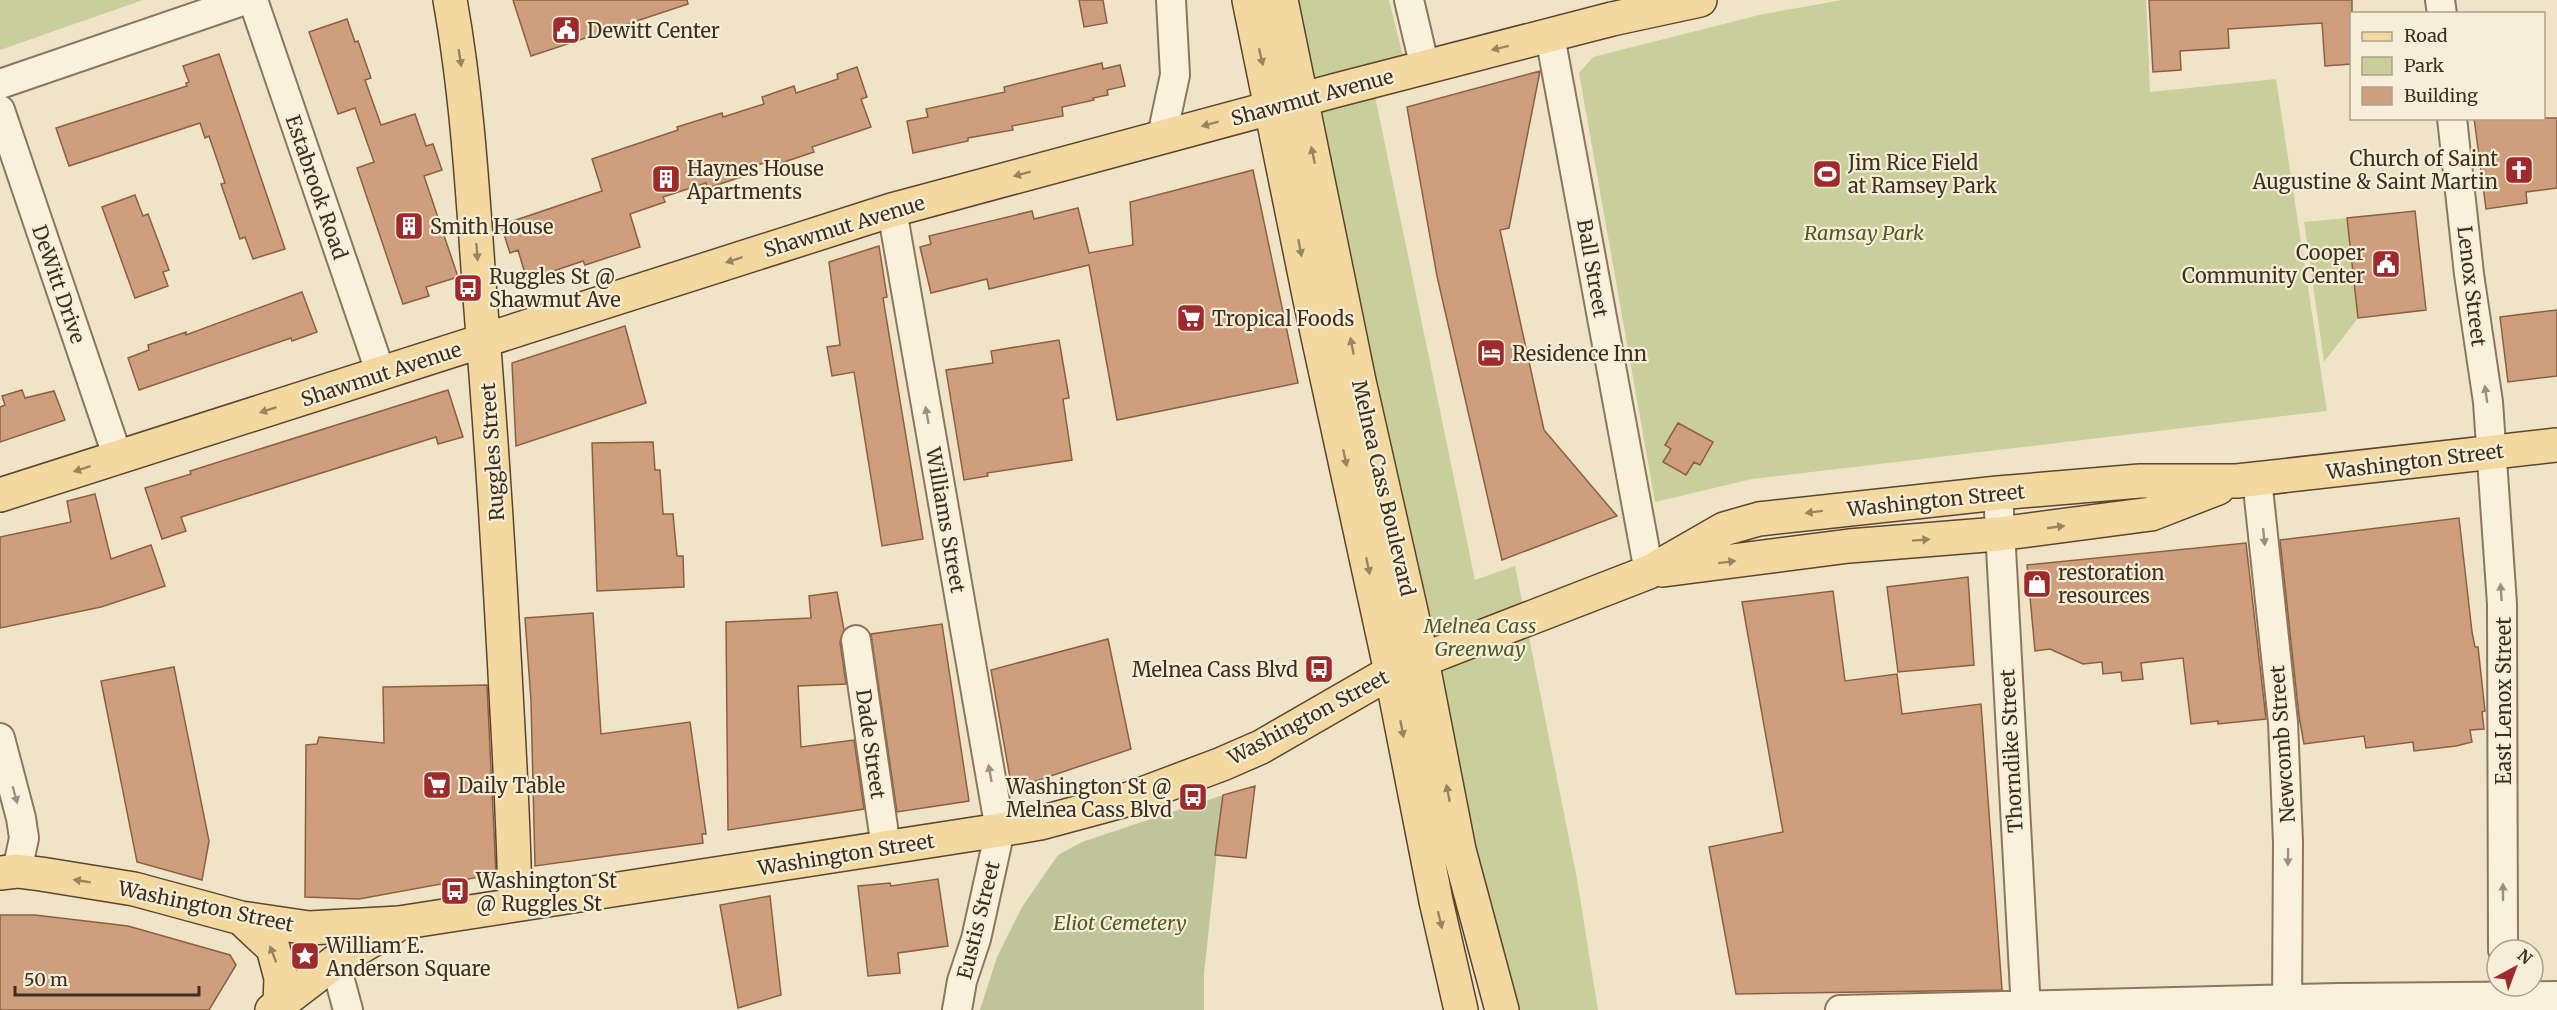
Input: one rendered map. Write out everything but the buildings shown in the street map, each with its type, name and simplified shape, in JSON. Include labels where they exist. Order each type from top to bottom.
[{"type":"main road","name":"Ruggles Street","points":[[450,0],[460,55],[469,129],[500,563],[514,906]]},
{"type":"main road","name":"Melnea Cass Boulevard","points":[[1249,0],[1287,103],[1359,381],[1422,660],[1459,850],[1502,1010]]},
{"type":"main road","name":"Melnea Cass Boulevard","points":[[1281,0],[1287,103],[1310,300],[1391,672],[1428,863],[1461,1010]]},
{"type":"main road","name":"Shawmut Avenue","points":[[0,495],[892,210],[1161,136],[1550,36],[1610,10],[1700,0]]},
{"type":"main road","name":"Washington Street","points":[[8,872],[134,889],[241,918],[309,928],[399,924],[1000,830],[1040,823],[1129,799],[1222,764],[1267,744],[1391,672],[1649,572],[1724,529],[1759,519],[1998,493],[2140,482],[2247,480],[2557,445]]},
{"type":"main road","name":"Washington Street","points":[[1649,572],[1849,546],[1998,534],[2151,514],[2247,480]]},
{"type":"main road","points":[[241,918],[273,948],[281,978],[276,1006]]},
{"type":"main road","points":[[276,1006],[334,962],[399,924]]},
{"type":"street","points":[[0,84],[245,0]]},
{"type":"street","name":"Estabrook Road","points":[[253,0],[381,374]]},
{"type":"street","points":[[1161,136],[1175,75],[1171,0]]},
{"type":"street","points":[[1409,0],[1425,68]]},
{"type":"street","name":"Ball Street","points":[[1550,36],[1649,572]]},
{"type":"street","name":"DeWitt Drive","points":[[0,111],[118,458]]},
{"type":"street","name":"Lenox Street","points":[[2452,120],[2469,274],[2487,402],[2491,453]]},
{"type":"street","name":"Williams Street","points":[[892,210],[1000,830]]},
{"type":"street","name":"East Lenox Street","points":[[2491,453],[2502,604],[2503,938]]},
{"type":"street","name":"Newcomb Street","points":[[2247,480],[2283,722],[2289,842],[2287,1006]]},
{"type":"street","name":"Thorndike Street","points":[[1998,493],[1998,534],[2026,1009]]},
{"type":"street","name":"Dade Street","points":[[856,640],[886,848]]},
{"type":"street","points":[[0,738],[24,837],[8,872]]},
{"type":"street","name":"Eustis Street","points":[[957,1010],[962,981],[976,939],[1000,830]]},
{"type":"street","points":[[334,962],[348,1010]]},
{"type":"street","points":[[1840,1010],[2287,1006],[2339,998],[2485,998]]},
{"type":"green space","points":[[0,0],[143,0],[0,50]]},
{"type":"green space","name":"Melnea Cass Greenway","points":[[1294,0],[1389,0],[1411,88],[1375,96],[1475,580],[1515,566],[1577,879],[1598,1010],[1518,1010],[1492,922]]},
{"type":"green space","name":"Ramsay Park","points":[[1842,0],[2146,0],[2150,92],[2276,79],[2327,411],[1752,479],[1655,502],[1579,73],[1593,57],[1759,15]]},
{"type":"green space","points":[[2347,218],[2358,318],[2324,362],[2304,222]]},
{"type":"green space","name":"Eliot Cemetery","points":[[1223,795],[1204,974],[1204,1010],[980,1010],[997,957],[1022,907],[1058,855],[1082,842]]},
{"type":"place","name":"Dewitt Center","points":[[566,30]]},
{"type":"place","name":"Church of Saint Augustine & Saint Martin","points":[[2519,170]]},
{"type":"place","name":"Jim Rice Field at Ramsey Park","points":[[1827,174]]},
{"type":"place","name":"Haynes House Apartments","points":[[666,179]]},
{"type":"place","name":"Smith House","points":[[409,226]]},
{"type":"place","name":"Cooper Community Center","points":[[2386,264]]},
{"type":"place","name":"Ruggles St @ Shawmut Ave","points":[[468,288]]},
{"type":"place","name":"Tropical Foods","points":[[1191,318]]},
{"type":"place","name":"Residence Inn","points":[[1491,353]]},
{"type":"place","name":"restoration resources","points":[[2037,584]]},
{"type":"place","name":"Melnea Cass Blvd","points":[[1319,669]]},
{"type":"place","name":"Daily Table","points":[[437,785]]},
{"type":"place","name":"Washington St @ Melnea Cass Blvd","points":[[1193,797]]},
{"type":"place","name":"Washington St @ Ruggles St","points":[[455,891]]},
{"type":"place","name":"William E. Anderson Square","points":[[305,956]]}]
